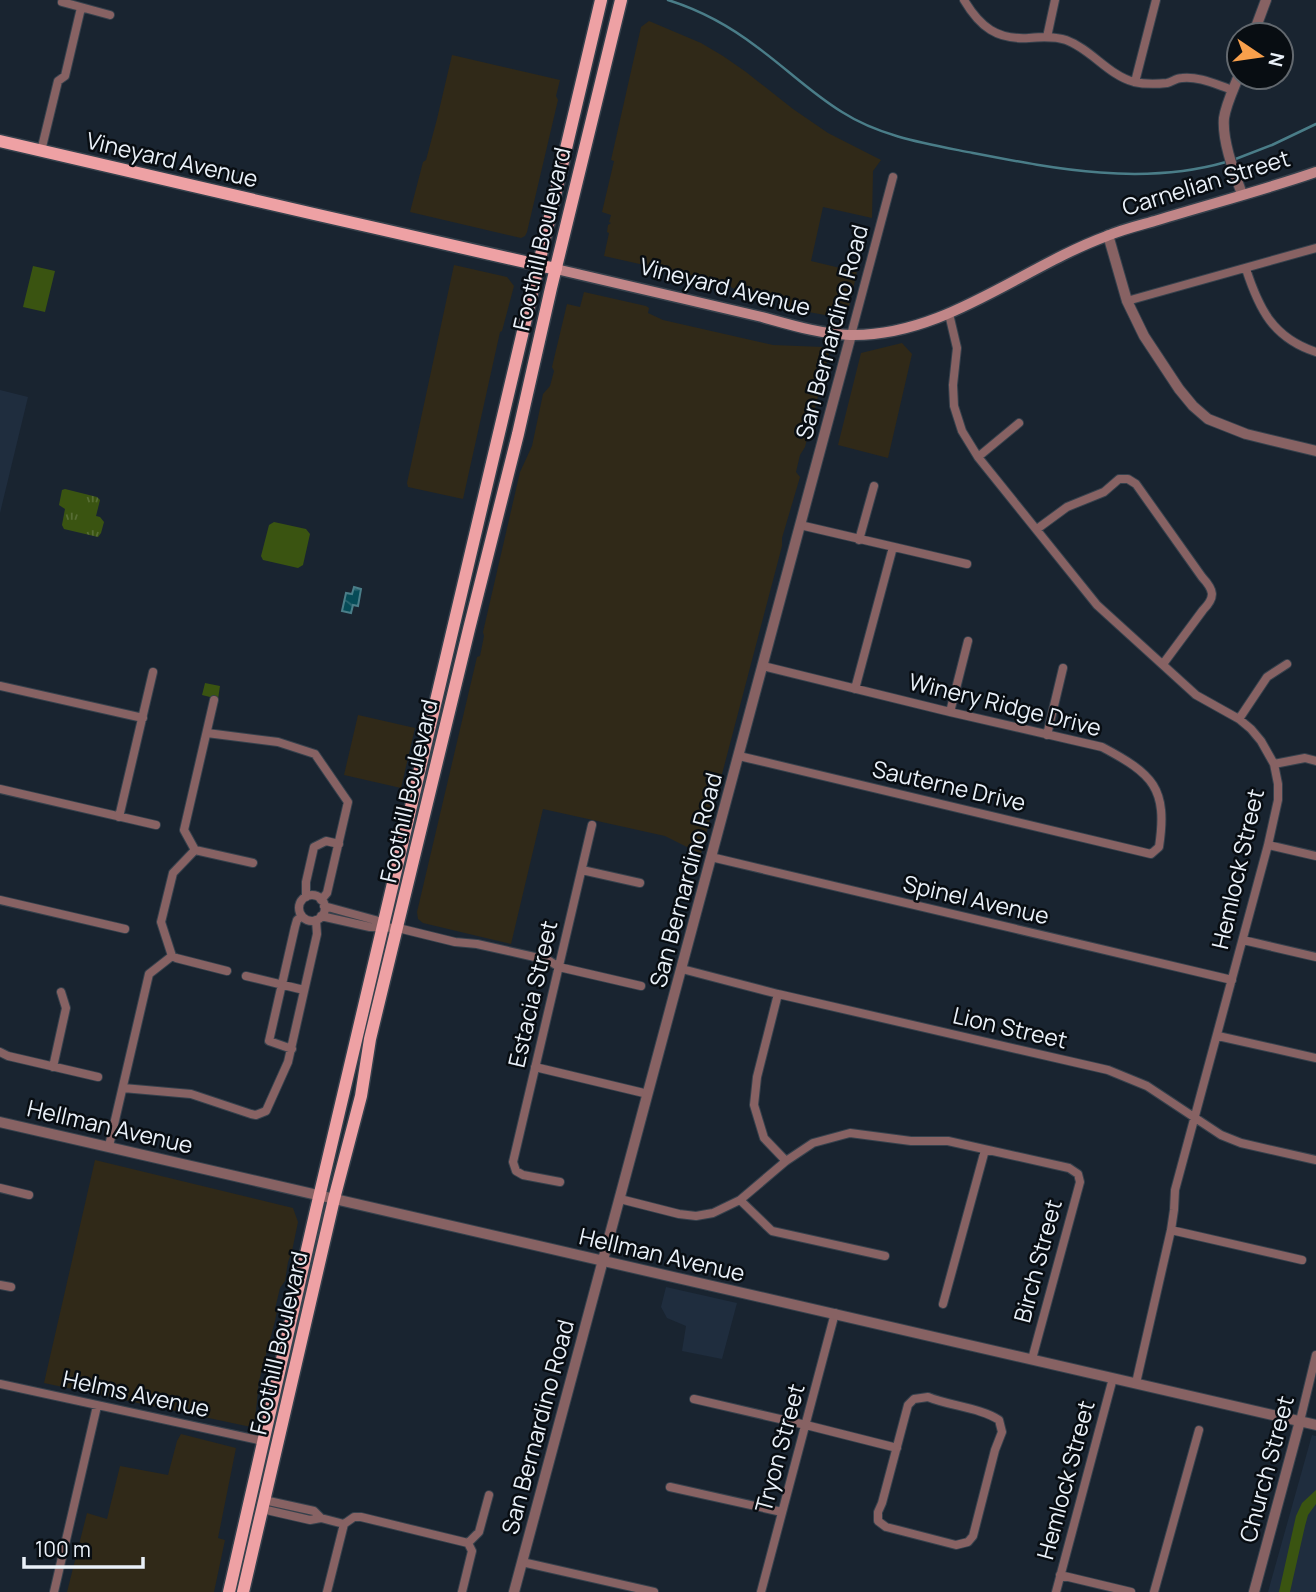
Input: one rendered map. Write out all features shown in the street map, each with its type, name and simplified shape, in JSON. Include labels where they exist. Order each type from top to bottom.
[{"type":"main road","name":"Foothill Boulevard","points":[[229,1592],[601,0]]},
{"type":"main road","name":"Foothill Boulevard","points":[[243,1592],[360,1096],[370,1039],[621,0]]},
{"type":"main road","name":"Vineyard Avenue","points":[[0,141],[787,325],[851,335],[911,327],[949,314],[1074,249],[1108,235]]},
{"type":"main road","name":"Carnelian Street","points":[[1108,235],[1316,172]]},
{"type":"street","points":[[964,0],[983,25],[1002,36],[1066,40],[1135,82],[1168,83],[1181,78],[1198,79],[1225,87]]},
{"type":"street","points":[[1047,37],[1055,0]]},
{"type":"street","points":[[1135,82],[1156,0]]},
{"type":"street","points":[[1258,21],[1266,0]]},
{"type":"street","points":[[62,2],[110,15]]},
{"type":"street","points":[[41,150],[58,81],[65,76],[81,8]]},
{"type":"street","points":[[1233,91],[1224,115],[1224,133],[1242,194]]},
{"type":"street","name":"San Bernardino Road","points":[[514,1592],[893,177]]},
{"type":"street","points":[[1108,235],[1127,301],[1144,336],[1193,406],[1209,419],[1246,434],[1316,451]]},
{"type":"street","points":[[1127,301],[1316,248]]},
{"type":"street","points":[[1246,269],[1255,296],[1267,319],[1286,338],[1316,352]]},
{"type":"street","name":"Hemlock Street","points":[[949,314],[956,341],[954,406],[962,431],[978,457],[1097,605],[1196,695],[1239,719],[1251,729],[1274,764],[1278,785],[1278,800],[1268,845],[1175,1190],[1171,1230],[1136,1383]]},
{"type":"street","points":[[978,457],[1019,423]]},
{"type":"street","points":[[1037,529],[1067,507],[1104,492],[1119,479],[1128,479],[1136,484],[1202,578],[1211,586],[1210,603],[1163,664]]},
{"type":"street","points":[[859,540],[874,486]]},
{"type":"street","points":[[800,525],[967,564]]},
{"type":"street","points":[[855,689],[892,547]]},
{"type":"street","points":[[950,712],[968,641]]},
{"type":"street","points":[[1239,719],[1267,677],[1287,664]]},
{"type":"street","name":"Winery Ridge Drive","points":[[762,666],[1102,747],[1142,771],[1157,790],[1163,811],[1159,847],[1151,854]]},
{"type":"street","points":[[1047,735],[1063,668]]},
{"type":"street","points":[[119,817],[153,672]]},
{"type":"street","points":[[0,686],[142,718]]},
{"type":"street","points":[[214,700],[184,830],[195,850],[253,863]]},
{"type":"street","points":[[123,1088],[191,1094],[251,1114],[264,1113],[285,1071],[292,1049],[319,918],[324,911],[323,903],[348,802],[315,754],[278,742],[206,733]]},
{"type":"street","name":"Sauterne Drive","points":[[738,756],[1151,854]]},
{"type":"street","points":[[1274,764],[1305,758],[1316,761]]},
{"type":"street","points":[[0,789],[156,825]]},
{"type":"street","name":"Estacia Street","points":[[560,1182],[523,1175],[516,1171],[513,1162],[592,825]]},
{"type":"street","points":[[306,897],[306,882],[314,847],[326,841],[339,844]]},
{"type":"street","points":[[1268,845],[1316,856]]},
{"type":"street","points":[[195,850],[173,873],[161,922],[172,956],[227,971]]},
{"type":"street","name":"Spinel Avenue","points":[[711,857],[1232,980]]},
{"type":"street","points":[[582,870],[640,884]]},
{"type":"street","points":[[384,925],[370,927],[319,918],[307,920],[302,916],[299,906],[306,897],[314,896],[323,903],[384,925],[548,960],[559,967],[641,986]]},
{"type":"street","points":[[0,900],[125,929]]},
{"type":"street","points":[[292,1049],[269,1041],[295,927],[302,916]]},
{"type":"street","points":[[1243,940],[1316,957]]},
{"type":"street","points":[[109,1146],[149,974],[172,956]]},
{"type":"street","name":"Lion Street","points":[[682,969],[778,994],[1108,1070],[1147,1086],[1222,1135],[1241,1143],[1316,1160]]},
{"type":"street","points":[[246,976],[304,990]]},
{"type":"street","points":[[53,1067],[66,1008],[61,992]]},
{"type":"street","points":[[778,994],[757,1077],[754,1105],[764,1138],[786,1161]]},
{"type":"street","points":[[1218,1036],[1316,1058]]},
{"type":"street","points":[[0,1052],[97,1077]]},
{"type":"street","points":[[535,1067],[648,1094]]},
{"type":"street","name":"Hellman Avenue","points":[[0,1122],[1316,1424]]},
{"type":"street","points":[[620,1199],[679,1214],[696,1216],[713,1213],[740,1200],[786,1161],[813,1143],[850,1133],[911,1141],[947,1141],[985,1150],[943,1304]]},
{"type":"street","name":"Birch Street","points":[[985,1150],[1069,1168],[1078,1174],[1080,1182],[1032,1359]]},
{"type":"street","points":[[0,1188],[29,1195]]},
{"type":"street","points":[[740,1200],[772,1231],[885,1256]]},
{"type":"street","points":[[1171,1230],[1301,1260]]},
{"type":"street","points":[[0,1285],[10,1287]]},
{"type":"street","name":"Tryon Street","points":[[761,1592],[835,1313]]},
{"type":"street","name":"Church Street","points":[[1254,1592],[1315,1360]]},
{"type":"street","name":"Hemlock Street","points":[[1056,1592],[1113,1378]]},
{"type":"street","name":"Helms Avenue","points":[[0,1384],[263,1441]]},
{"type":"street","points":[[928,1397],[989,1413],[999,1420],[1002,1432],[973,1536],[968,1542],[956,1545],[886,1527],[878,1521],[878,1512],[897,1448],[908,1405],[914,1399],[928,1397]]},
{"type":"street","points":[[694,1399],[897,1448]]},
{"type":"street","points":[[54,1592],[97,1406]]},
{"type":"street","points":[[1154,1592],[1199,1430]]},
{"type":"street","points":[[670,1487],[782,1512]]},
{"type":"street","points":[[468,1543],[479,1532],[489,1495]]},
{"type":"street","points":[[263,1504],[314,1511],[321,1518]]},
{"type":"street","points":[[263,1504],[298,1518],[321,1518],[344,1524]]},
{"type":"street","points":[[298,1518],[300,1508]]},
{"type":"street","points":[[327,1592],[344,1524],[354,1517],[361,1517],[468,1543],[472,1551],[462,1592]]},
{"type":"street","points":[[522,1562],[654,1592]]},
{"type":"street","points":[[1060,1575],[1131,1592]]},
{"type":"shaded area","points":[[649,21],[701,43],[723,56],[828,133],[881,160],[873,171],[872,218],[823,207],[811,261],[857,272],[848,311],[836,317],[792,309],[777,299],[732,288],[729,284],[604,256],[611,215],[602,212],[614,161],[611,160],[641,27]]},
{"type":"shaded area","points":[[452,55],[560,80],[556,96],[558,100],[527,232],[521,238],[410,212]]},
{"type":"shaded area","points":[[454,265],[507,277],[514,286],[500,332],[463,499],[408,487],[407,483]]},
{"type":"shaded area","points":[[584,292],[646,306],[649,308],[648,313],[663,320],[773,345],[823,347],[829,354],[805,447],[800,455],[796,472],[800,477],[701,854],[665,836],[543,809],[511,944],[423,923],[418,919],[417,912],[477,657],[480,656],[483,632],[520,472],[532,446],[543,394],[550,386],[567,304],[580,307]]},
{"type":"shaded area","points":[[902,343],[912,354],[888,458],[838,445],[861,353]]},
{"type":"shaded area","points":[[0,390],[28,397],[0,513]]},
{"type":"shaded area","points":[[358,715],[415,728],[401,788],[344,775]]},
{"type":"shaded area","points":[[95,1160],[293,1208],[298,1222],[285,1281],[280,1288],[275,1309],[275,1321],[259,1381],[255,1420],[251,1427],[44,1383]]},
{"type":"shaded area","points":[[666,1287],[737,1303],[722,1359],[682,1351],[686,1326],[667,1318],[661,1307]]},
{"type":"shaded area","points":[[181,1434],[236,1448],[218,1538],[225,1540],[214,1592],[67,1592],[87,1513],[107,1519],[120,1466],[168,1475]]},
{"type":"shaded area","points":[[1312,1435],[1316,1436],[1316,1592],[1268,1592]]},
{"type":"green space","points":[[33,266],[55,271],[45,312],[23,307]]},
{"type":"green space","points":[[62,490],[100,500],[96,516],[104,522],[98,537],[64,529],[62,525],[65,509],[59,505]]},
{"type":"green space","points":[[274,522],[306,529],[310,534],[303,565],[298,568],[263,560],[261,556],[269,525]]},
{"type":"green space","points":[[205,683],[220,686],[218,699],[202,695]]},
{"type":"green space","points":[[1316,1490],[1316,1504],[1308,1515],[1290,1592],[1279,1592],[1296,1516],[1302,1503]]},
{"type":"water","points":[[354,587],[361,589],[358,606],[353,605],[351,613],[342,611],[346,593],[352,594]]},
{"type":"waterway","points":[[668,0],[703,14],[737,33],[820,97],[857,121],[905,139],[1036,165],[1100,172],[1163,173],[1226,162]]},
{"type":"waterway","points":[[1233,160],[1316,124]]}]
